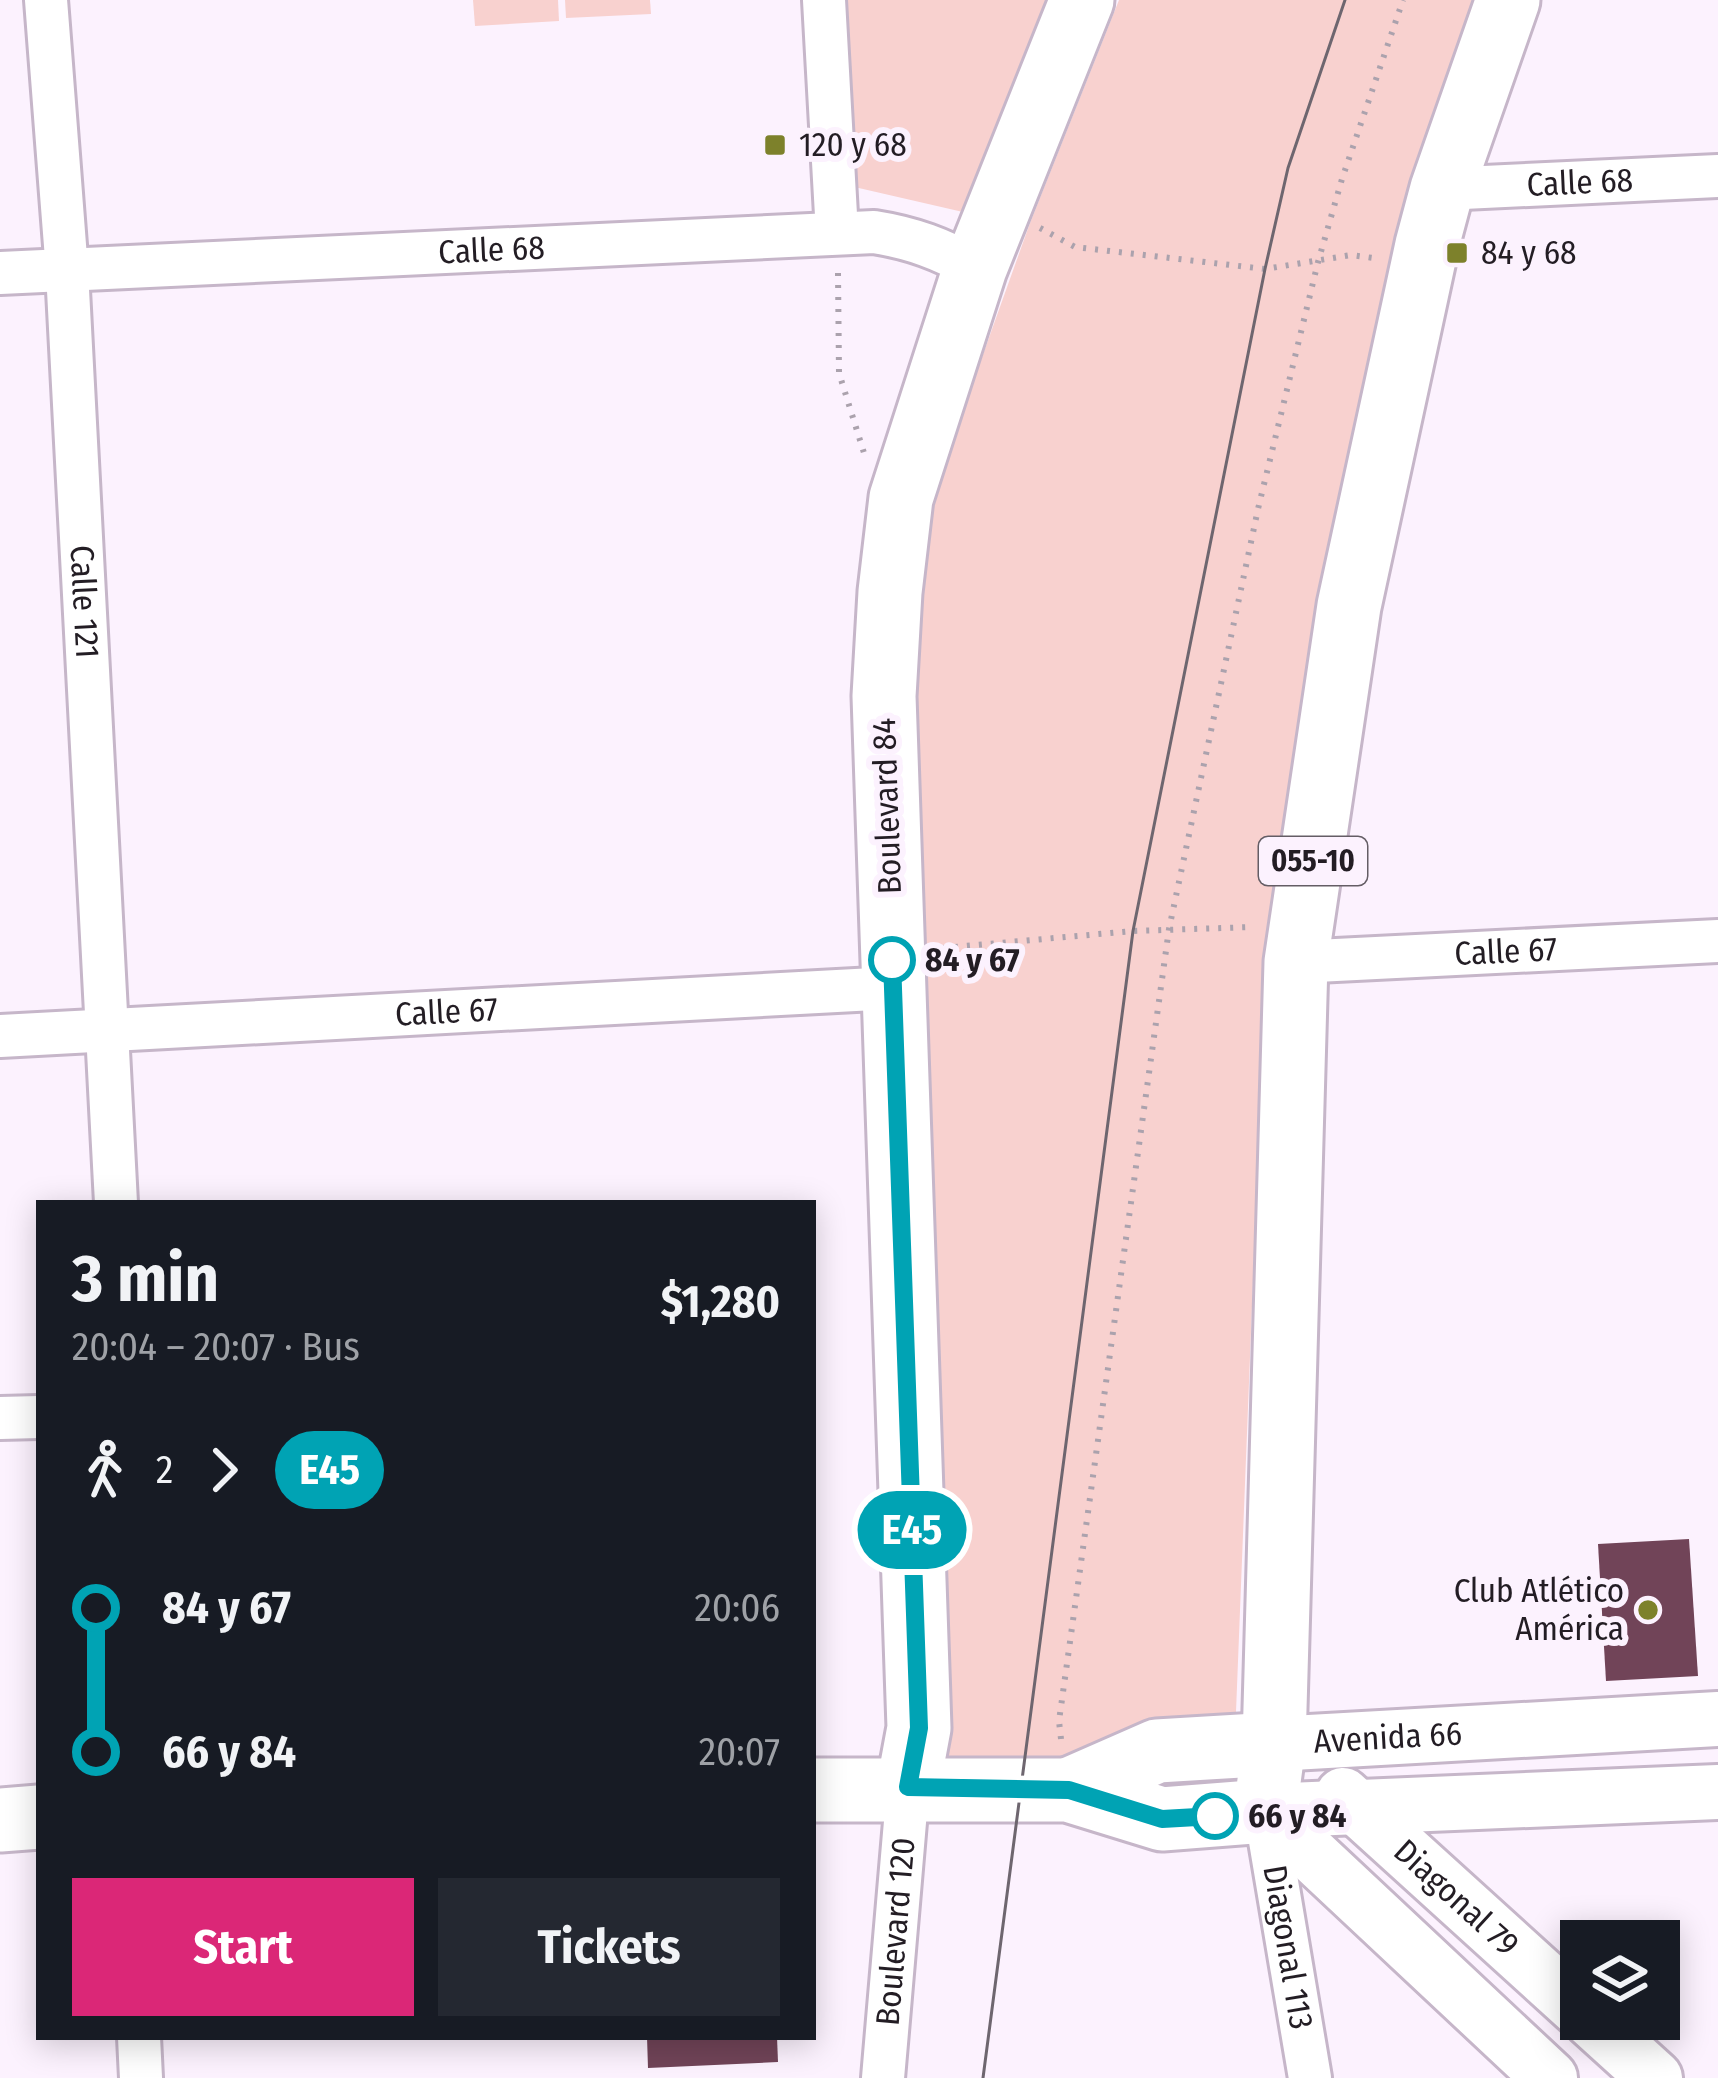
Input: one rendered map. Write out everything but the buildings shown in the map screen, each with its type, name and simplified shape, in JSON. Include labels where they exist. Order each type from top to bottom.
[{"type":"highway","name":"Boulevard 84","points":[[908,1787],[919,1728],[884,697],[890,592],[901,497],[986,244],[1082,0]]},
{"type":"highway","name":"055-10","points":[[1274,1744],[1300,944],[1349,606],[1424,265],[1442,189],[1508,0]]},
{"type":"highway","name":"Avenida 66","points":[[1069,1790],[1157,1751],[1274,1744]]},
{"type":"highway","name":"Diagonal 113","points":[[1265,1811],[1274,1744]]},
{"type":"highway","name":"Avenida 66","points":[[816,1790],[1069,1790],[1162,1819],[1265,1811]]},
{"type":"highway","points":[[0,1820],[36,1817]]},
{"type":"main road","name":"Avenida 66","points":[[1274,1744],[1718,1719]]},
{"type":"main road","name":"Diagonal 79","points":[[1274,1744],[1360,1810],[1560,1992]]},
{"type":"main road","name":"Avenida 66","points":[[1265,1811],[1718,1792]]},
{"type":"main road","name":"Diagonal 79","points":[[1265,1811],[1550,2078]]},
{"type":"main road","points":[[1613,2040],[1654,2078]]},
{"type":"street","name":"Calle 121","points":[[46,0],[67,271],[116,1200]]},
{"type":"street","points":[[824,0],[837,233]]},
{"type":"street","name":"Calle 68","points":[[1442,189],[1718,176]]},
{"type":"street","name":"Calle 68","points":[[0,273],[837,233],[874,232],[944,250],[986,244]]},
{"type":"street","name":"Calle 67","points":[[1300,944],[1718,941]]},
{"type":"street","name":"Calle 67","points":[[0,1036],[892,970]]},
{"type":"street","points":[[0,1418],[36,1417]]},
{"type":"street","name":"Boulevard 120","points":[[883,2078],[908,1787]]},
{"type":"street","name":"Diagonal 113","points":[[1265,1811],[1310,2078]]},
{"type":"street","points":[[139,2040],[141,2078]]},
{"type":"path","points":[[1069,1790],[1059,1721],[1169,929],[1258,508],[1318,262],[1403,0]]},
{"type":"path","points":[[986,244],[1030,223],[1075,248],[1265,269],[1352,255],[1424,265]]},
{"type":"path","points":[[837,233],[838,373],[863,452],[901,497]]},
{"type":"path","points":[[892,970],[1169,929],[1300,944]]},
{"type":"shaded area","points":[[473,0],[558,0],[559,21],[475,26]]},
{"type":"shaded area","points":[[565,0],[650,0],[651,14],[566,18]]},
{"type":"shaded area","points":[[846,0],[1064,0],[976,215],[850,186],[844,129]]},
{"type":"shaded area","points":[[1119,0],[1485,0],[1329,590],[1267,926],[1236,1712],[1147,1722],[1058,1761],[949,1759],[915,691],[932,497],[1030,223]]},
{"type":"tram line","points":[[983,2078],[1133,931],[1265,269],[1288,168],[1345,0]]},
{"type":"bus line","name":"E45","points":[[892,960],[919,1728],[908,1787],[1069,1790],[1162,1819],[1215,1816]]},
{"type":"place","name":"120 y 68","points":[[775,145]]},
{"type":"place","name":"84 y 68","points":[[1457,253]]},
{"type":"place","name":"84 y 67","points":[[892,960]]},
{"type":"place","name":"Club Atlético América","points":[[1648,1610]]},
{"type":"place","name":"66 y 84","points":[[1215,1816]]}]
